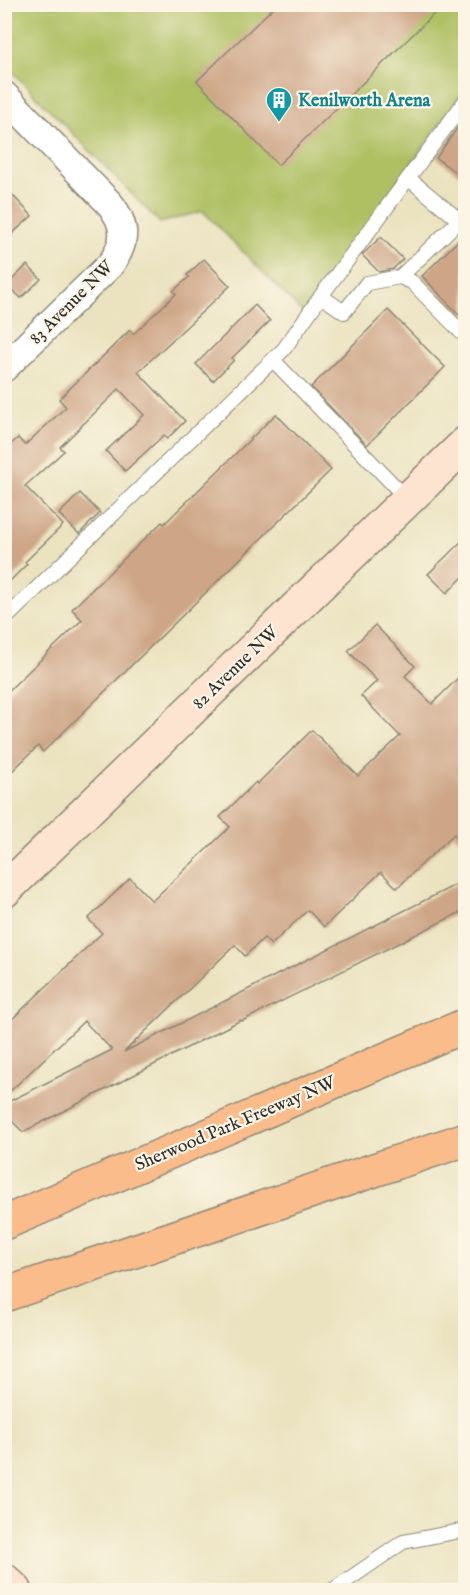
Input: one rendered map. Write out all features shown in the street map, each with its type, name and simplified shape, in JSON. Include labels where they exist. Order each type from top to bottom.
[{"type":"highway","name":"Sherwood Park Freeway NW","points":[[4,1222],[465,1024]]},
{"type":"highway","points":[[4,1295],[465,1139]]},
{"type":"street","name":"83 Avenue NW","points":[[4,95],[102,195],[116,212],[123,228],[122,246],[110,265],[8,359]]},
{"type":"street","name":"82 Avenue NW","points":[[4,891],[465,443]]},
{"type":"street","points":[[4,1580],[15,1590]]},
{"type":"lane","points":[[4,620],[284,349],[465,100]]},
{"type":"lane","points":[[400,278],[462,217],[408,178]]},
{"type":"lane","points":[[321,296],[344,312],[367,283],[400,278],[412,282],[465,337]]},
{"type":"lane","points":[[273,360],[407,499]]},
{"type":"lane","points":[[333,1590],[403,1542],[465,1532]]},
{"type":"green space","points":[[4,5],[465,5],[465,89],[303,313],[203,211],[160,223],[5,64]]},
{"type":"building","name":"Kenilworth Arena","points":[[277,4],[425,4],[434,14],[278,165],[197,81]]},
{"type":"building","points":[[465,117],[465,179],[436,158]]},
{"type":"building","points":[[4,186],[32,216],[4,241]]},
{"type":"building","points":[[465,234],[465,321],[422,276]]},
{"type":"building","points":[[381,237],[403,259],[393,269],[379,272],[362,255]]},
{"type":"building","points":[[204,259],[230,286],[138,372],[185,421],[167,439],[164,435],[125,471],[106,451],[144,415],[119,389],[60,447],[64,451],[25,486],[63,525],[25,562],[27,564],[4,587],[4,450],[18,438],[25,445],[66,407],[59,399],[130,330],[133,334],[176,294],[173,291]]},
{"type":"building","points":[[27,265],[41,279],[21,298],[7,285]]},
{"type":"building","points":[[255,305],[270,321],[232,358],[234,360],[213,381],[196,364]]},
{"type":"building","points":[[388,310],[445,367],[367,445],[311,387]]},
{"type":"building","points":[[276,414],[331,470],[43,752],[38,746],[4,779],[4,695],[82,620],[72,609],[162,522],[164,524]]},
{"type":"building","points":[[80,493],[100,513],[79,534],[59,514]]},
{"type":"building","points":[[465,538],[465,575],[447,593],[428,574]]},
{"type":"building","points":[[375,625],[415,666],[405,676],[432,704],[465,671],[465,846],[454,834],[397,888],[381,872],[324,927],[308,910],[271,945],[264,938],[245,956],[235,945],[124,1052],[465,880],[465,910],[241,1020],[23,1132],[4,1113],[4,1104],[112,1050],[84,1021],[4,1097],[4,1027],[102,933],[88,919],[130,878],[152,901],[230,827],[220,817],[312,730],[358,776],[400,736],[361,696],[377,681],[348,651]]},
{"type":"place","name":"Kenilworth Arena","points":[[279,123]]}]
